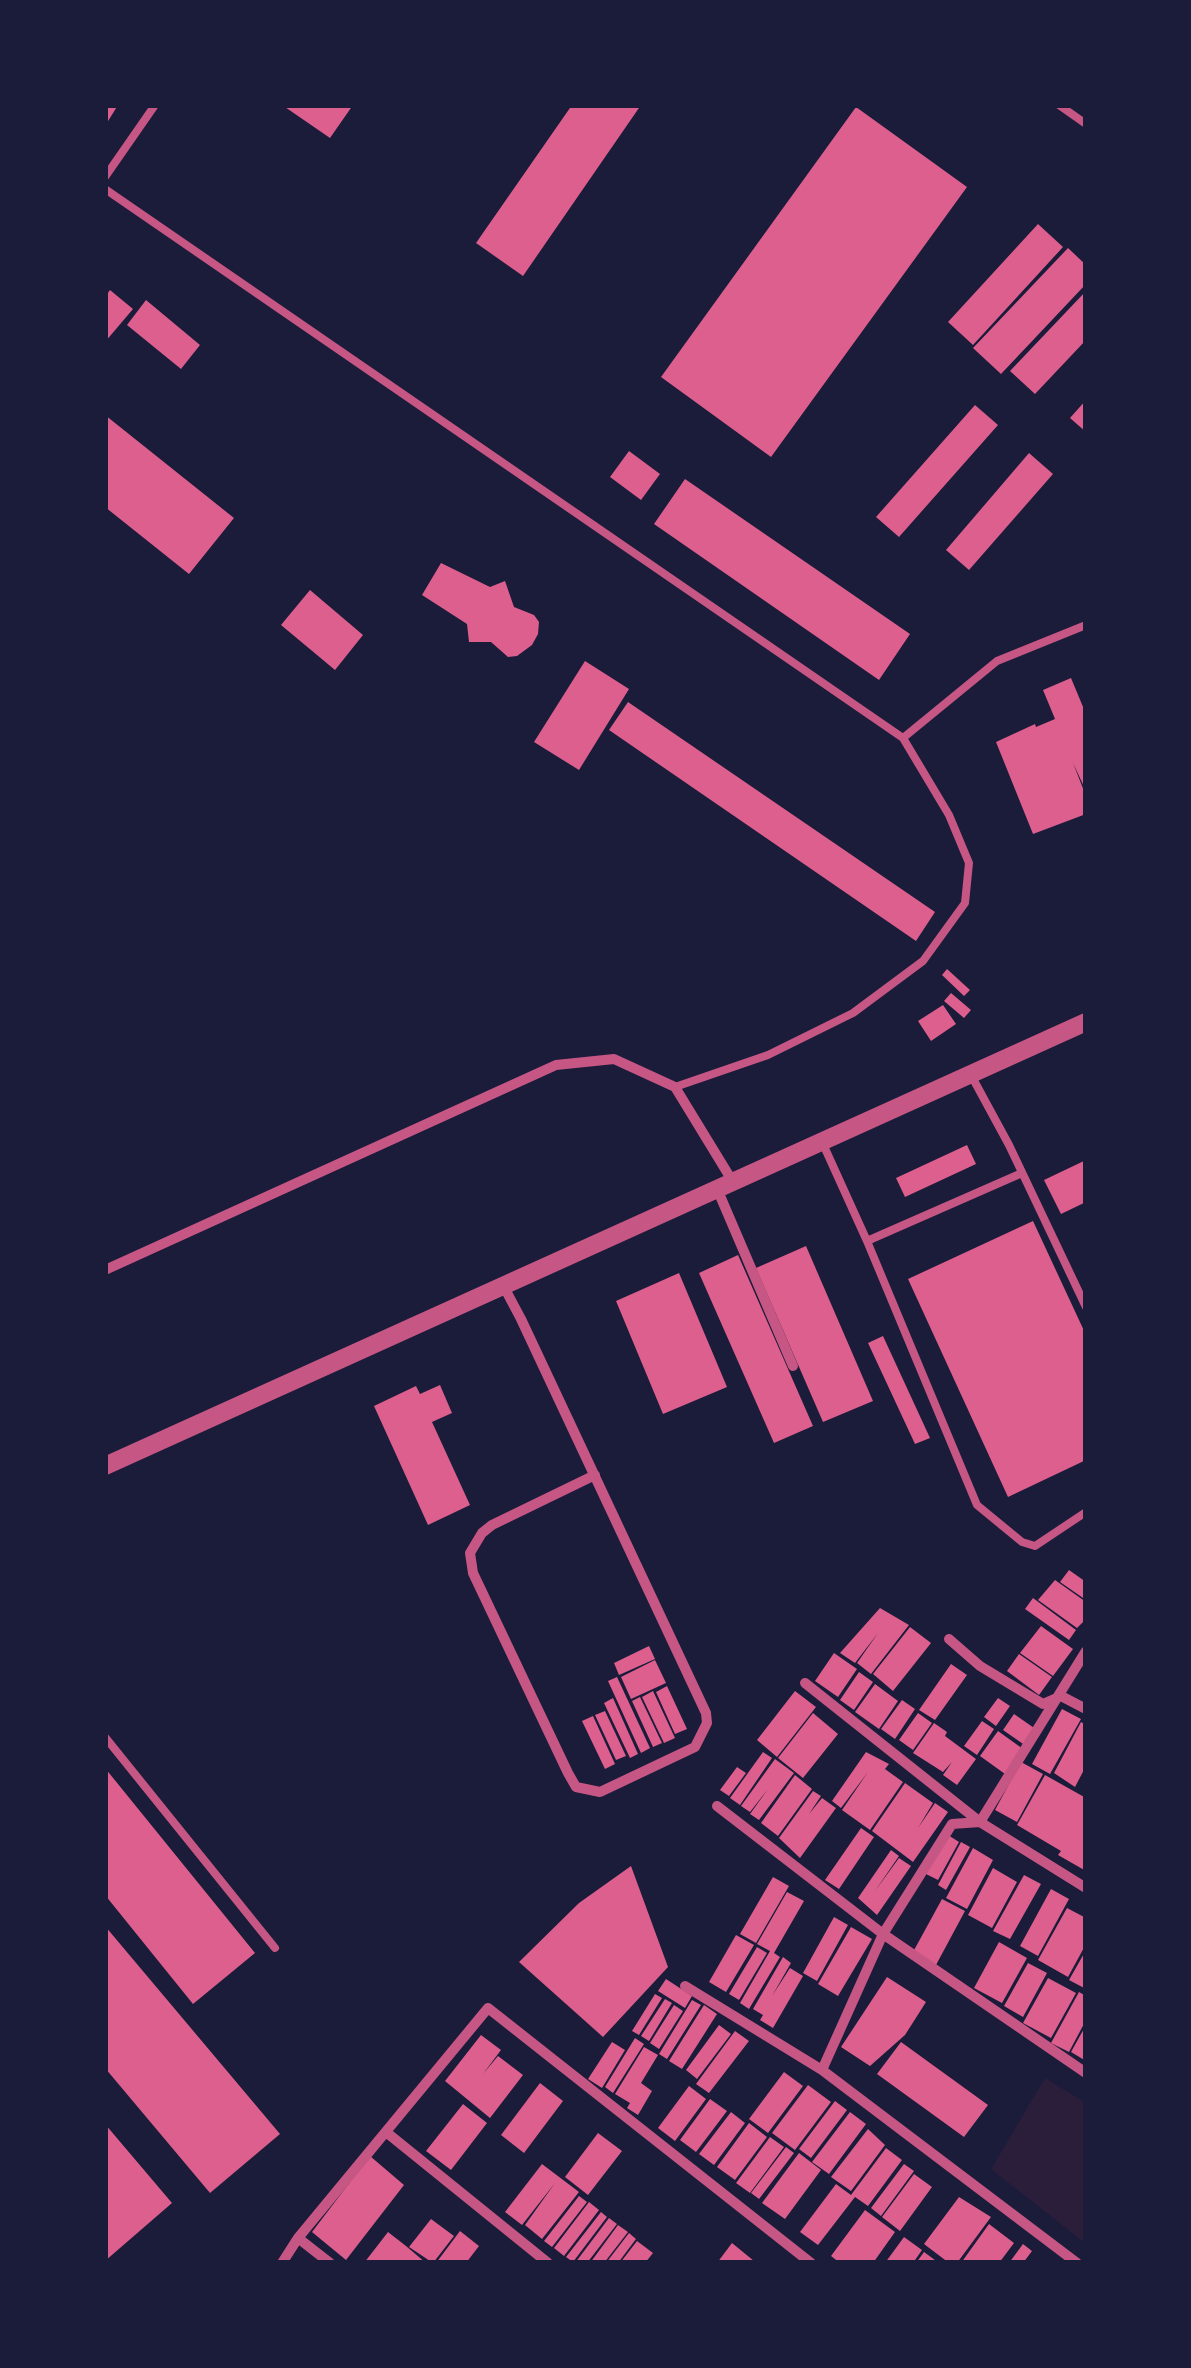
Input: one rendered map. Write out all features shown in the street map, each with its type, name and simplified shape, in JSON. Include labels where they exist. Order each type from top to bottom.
[{"type":"street","points":[[105,1466],[1086,1022]]},
{"type":"street","points":[[105,1270],[556,1064],[614,1059],[675,1087],[726,1187],[793,1366]]},
{"type":"street","points":[[504,1287],[594,1475],[703,1704],[708,1723],[695,1747],[600,1792],[576,1787],[568,1773],[473,1572],[470,1553],[492,1525],[594,1475]]},
{"type":"street","points":[[949,1639],[980,1666],[1042,1704],[1061,1696]]},
{"type":"street","points":[[980,1822],[1086,1651]]},
{"type":"street","points":[[804,1683],[980,1822],[1086,1888]]},
{"type":"street","points":[[1061,1696],[1086,1709]]},
{"type":"street","points":[[717,1806],[883,1934],[1086,2073]]},
{"type":"street","points":[[822,2070],[883,1934],[952,1824],[980,1822]]},
{"type":"street","points":[[684,1986],[822,2070],[1077,2263]]},
{"type":"street","points":[[282,2263],[298,2238],[488,2008],[811,2263]]},
{"type":"street","points":[[386,2132],[548,2263]]},
{"type":"street","points":[[298,2238],[330,2263]]},
{"type":"lane","points":[[105,178],[155,105]]},
{"type":"lane","points":[[1059,105],[1086,124]]},
{"type":"lane","points":[[105,189],[903,738],[949,815],[969,863],[965,903],[923,962],[853,1013],[768,1055],[675,1087]]},
{"type":"lane","points":[[903,738],[997,661],[1086,625]]},
{"type":"lane","points":[[970,1075],[1086,1307]]},
{"type":"lane","points":[[822,1142],[977,1505],[1022,1542],[1035,1546],[1086,1512]]},
{"type":"lane","points":[[867,1241],[1022,1173]]},
{"type":"lane","points":[[105,1737],[275,1948]]},
{"type":"shaded area","points":[[1045,2078],[1086,2103],[1086,2244],[991,2169]]},
{"type":"building","points":[[105,105],[118,105],[105,126]]},
{"type":"building","points":[[282,105],[353,105],[330,138]]},
{"type":"building","points":[[572,105],[641,105],[523,276],[476,243]]},
{"type":"building","points":[[856,107],[967,187],[771,457],[661,377]]},
{"type":"building","points":[[1038,224],[1063,247],[973,345],[948,322]]},
{"type":"building","points":[[1068,248],[1086,265],[1086,284],[1001,374],[973,348]]},
{"type":"building","points":[[110,290],[133,309],[105,342],[105,297]]},
{"type":"building","points":[[1086,291],[1086,340],[1035,394],[1010,371]]},
{"type":"building","points":[[146,300],[200,345],[181,369],[127,325]]},
{"type":"building","points":[[1086,400],[1086,432],[1070,418]]},
{"type":"building","points":[[975,405],[998,425],[899,537],[876,517]]},
{"type":"building","points":[[105,415],[234,518],[189,574],[105,507]]},
{"type":"building","points":[[629,451],[660,474],[641,500],[610,477]]},
{"type":"building","points":[[1029,453],[1053,474],[969,570],[946,550]]},
{"type":"building","points":[[685,479],[910,634],[879,680],[654,524]]},
{"type":"building","points":[[441,563],[490,587],[505,581],[514,607],[534,615],[539,622],[532,645],[517,656],[508,657],[491,642],[469,642],[467,624],[422,595]]},
{"type":"building","points":[[310,590],[363,635],[335,670],[281,625]]},
{"type":"building","points":[[585,661],[629,689],[579,770],[534,742]]},
{"type":"building","points":[[1071,678],[1086,714],[1086,791],[1073,763],[1086,796],[1086,814],[1033,834],[996,742],[1055,719],[1043,690]]},
{"type":"building","points":[[628,702],[935,912],[916,941],[609,730]]},
{"type":"building","points":[[947,969],[970,990],[964,996],[942,975]]},
{"type":"building","points":[[951,993],[971,1010],[964,1018],[944,1001]]},
{"type":"building","points":[[943,1005],[956,1024],[931,1041],[918,1021]]},
{"type":"building","points":[[967,1145],[976,1164],[905,1197],[896,1178]]},
{"type":"building","points":[[1086,1160],[1086,1202],[1061,1214],[1044,1180]]},
{"type":"building","points":[[1033,1221],[1086,1335],[1086,1460],[1008,1497],[908,1279]]},
{"type":"building","points":[[806,1246],[873,1401],[823,1422],[756,1268]]},
{"type":"building","points":[[738,1255],[813,1426],[774,1443],[699,1273]]},
{"type":"building","points":[[679,1273],[727,1387],[663,1414],[616,1301]]},
{"type":"building","points":[[883,1336],[930,1438],[915,1444],[868,1343]]},
{"type":"building","points":[[440,1385],[452,1413],[432,1422],[470,1505],[428,1525],[374,1406],[416,1386],[420,1394]]},
{"type":"building","points":[[1069,1570],[1086,1582],[1086,1600],[1060,1582]]},
{"type":"building","points":[[1055,1580],[1086,1602],[1086,1619],[1077,1628],[1038,1600]]},
{"type":"building","points":[[1033,1598],[1076,1630],[1069,1640],[1025,1609]]},
{"type":"building","points":[[880,1608],[909,1625],[871,1674],[857,1663],[878,1633],[855,1663],[840,1653]]},
{"type":"building","points":[[1041,1626],[1073,1649],[1053,1676],[1020,1653]]},
{"type":"building","points":[[910,1627],[931,1643],[893,1691],[873,1674]]},
{"type":"building","points":[[649,1646],[655,1659],[619,1675],[614,1663]]},
{"type":"building","points":[[834,1653],[857,1669],[838,1697],[815,1681]]},
{"type":"building","points":[[1019,1654],[1052,1677],[1039,1695],[1007,1671]]},
{"type":"building","points":[[655,1660],[666,1683],[631,1699],[621,1677]]},
{"type":"building","points":[[951,1664],[967,1675],[935,1720],[919,1710]]},
{"type":"building","points":[[859,1672],[873,1682],[854,1710],[840,1700]]},
{"type":"building","points":[[617,1677],[650,1748],[641,1753],[608,1681]]},
{"type":"building","points":[[875,1684],[898,1701],[879,1729],[855,1712]]},
{"type":"building","points":[[667,1686],[687,1729],[675,1734],[656,1692]]},
{"type":"building","points":[[653,1691],[675,1738],[664,1743],[642,1697]]},
{"type":"building","points":[[795,1691],[816,1707],[777,1757],[757,1740]]},
{"type":"building","points":[[640,1697],[662,1743],[653,1747],[632,1701]]},
{"type":"building","points":[[613,1698],[638,1754],[630,1758],[604,1703]]},
{"type":"building","points":[[998,1698],[1010,1706],[996,1726],[984,1717]]},
{"type":"building","points":[[902,1700],[915,1709],[895,1739],[881,1729]]},
{"type":"building","points":[[1062,1709],[1081,1719],[1050,1774],[1032,1764]]},
{"type":"building","points":[[605,1711],[626,1756],[616,1760],[595,1715]]},
{"type":"building","points":[[813,1713],[838,1734],[803,1778],[778,1758]]},
{"type":"building","points":[[918,1713],[932,1723],[913,1750],[899,1740]]},
{"type":"building","points":[[1014,1714],[1037,1730],[1026,1746],[1003,1730]]},
{"type":"building","points":[[593,1716],[615,1764],[605,1769],[582,1721]]},
{"type":"building","points":[[982,1721],[994,1729],[977,1755],[964,1746]]},
{"type":"building","points":[[1081,1722],[1086,1725],[1086,1766],[1075,1787],[1054,1773]]},
{"type":"building","points":[[934,1723],[976,1759],[957,1785],[943,1775],[952,1762],[943,1772],[913,1753]]},
{"type":"building","points":[[998,1731],[1023,1749],[1005,1774],[980,1756]]},
{"type":"building","points":[[763,1752],[772,1758],[740,1805],[730,1798]]},
{"type":"building","points":[[866,1752],[889,1764],[885,1769],[903,1782],[870,1830],[842,1810],[868,1772],[841,1808],[832,1801]]},
{"type":"building","points":[[775,1759],[794,1773],[759,1820],[750,1814],[768,1789],[750,1812],[741,1806]]},
{"type":"building","points":[[1021,1762],[1043,1774],[1017,1822],[995,1810]]},
{"type":"building","points":[[737,1767],[746,1773],[729,1796],[720,1790]]},
{"type":"building","points":[[105,1768],[255,1953],[193,2004],[105,1895]]},
{"type":"building","points":[[795,1775],[812,1789],[778,1836],[761,1823]]},
{"type":"building","points":[[1045,1775],[1086,1798],[1086,1871],[1017,1825]]},
{"type":"building","points":[[905,1783],[933,1803],[918,1828],[935,1803],[948,1812],[913,1862],[872,1831]]},
{"type":"building","points":[[813,1791],[821,1796],[809,1814],[822,1798],[836,1808],[800,1858],[779,1838]]},
{"type":"building","points":[[861,1828],[874,1837],[839,1889],[825,1880]]},
{"type":"building","points":[[948,1835],[959,1842],[938,1880],[926,1874]]},
{"type":"building","points":[[961,1842],[970,1847],[946,1890],[938,1885]]},
{"type":"building","points":[[973,1848],[993,1860],[967,1909],[946,1898]]},
{"type":"building","points":[[891,1850],[899,1856],[875,1891],[899,1858],[911,1866],[877,1915],[858,1898]]},
{"type":"building","points":[[631,1866],[668,1967],[603,2037],[519,1962],[579,1903]]},
{"type":"building","points":[[993,1868],[1017,1882],[992,1928],[968,1915]]},
{"type":"building","points":[[1024,1875],[1041,1884],[1010,1939],[993,1931]]},
{"type":"building","points":[[773,1877],[789,1886],[756,1943],[740,1934]]},
{"type":"building","points":[[1051,1889],[1069,1899],[1038,1956],[1020,1946]]},
{"type":"building","points":[[787,1892],[804,1901],[774,1953],[780,1957],[749,2009],[740,2003],[770,1951],[757,1944]]},
{"type":"building","points":[[942,1899],[965,1911],[936,1965],[913,1952]]},
{"type":"building","points":[[1067,1908],[1086,1918],[1086,1944],[1068,1977],[1038,1960]]},
{"type":"building","points":[[834,1917],[848,1925],[817,1981],[803,1973]]},
{"type":"building","points":[[105,1926],[280,2134],[210,2193],[105,2068]]},
{"type":"building","points":[[851,1927],[872,1939],[838,1996],[818,1984]]},
{"type":"building","points":[[736,1935],[754,1945],[726,1992],[709,1982]]},
{"type":"building","points":[[999,1942],[1027,1958],[1002,2003],[974,1988]]},
{"type":"building","points":[[757,1947],[767,1953],[739,2000],[729,1994]]},
{"type":"building","points":[[1086,1950],[1086,1989],[1069,1980]]},
{"type":"building","points":[[783,1957],[791,1963],[772,1996],[790,1968],[803,1976],[773,2028],[760,2020],[763,2015],[753,2009]]},
{"type":"building","points":[[1028,1963],[1047,1973],[1023,2017],[1004,2006]]},
{"type":"building","points":[[887,1977],[926,2002],[905,2035],[870,2066],[841,2047]]},
{"type":"building","points":[[1048,1978],[1076,1993],[1051,2038],[1023,2023]]},
{"type":"building","points":[[666,1979],[692,1996],[685,2008],[658,1991]]},
{"type":"building","points":[[1079,1992],[1086,1996],[1086,2020],[1069,2052],[1051,2043]]},
{"type":"building","points":[[655,1994],[662,1998],[639,2035],[632,2031]]},
{"type":"building","points":[[665,1999],[672,2003],[649,2041],[641,2036]]},
{"type":"building","points":[[692,2000],[701,2005],[667,2059],[659,2054]]},
{"type":"building","points":[[674,2005],[683,2011],[659,2049],[650,2043]]},
{"type":"building","points":[[704,2005],[717,2014],[682,2069],[669,2061]]},
{"type":"building","points":[[719,2025],[731,2034],[697,2079],[686,2070]]},
{"type":"building","points":[[1086,2025],[1086,2061],[1071,2052]]},
{"type":"building","points":[[735,2031],[749,2041],[709,2093],[696,2084]]},
{"type":"building","points":[[481,2035],[501,2050],[483,2074],[498,2056],[523,2075],[490,2118],[445,2081]]},
{"type":"building","points":[[635,2038],[644,2044],[613,2093],[605,2087]]},
{"type":"building","points":[[612,2042],[625,2050],[602,2088],[588,2079]]},
{"type":"building","points":[[901,2042],[988,2105],[964,2137],[877,2074]]},
{"type":"building","points":[[644,2047],[658,2055],[641,2083],[652,2091],[638,2115],[627,2108],[630,2103],[615,2094]]},
{"type":"building","points":[[784,2072],[803,2086],[768,2133],[749,2119]]},
{"type":"building","points":[[540,2083],[563,2101],[524,2153],[501,2135]]},
{"type":"building","points":[[808,2085],[831,2102],[795,2150],[772,2133]]},
{"type":"building","points":[[689,2086],[706,2099],[675,2141],[658,2128]]},
{"type":"building","points":[[710,2099],[727,2111],[696,2152],[680,2140]]},
{"type":"building","points":[[835,2101],[847,2110],[811,2158],[799,2149]]},
{"type":"building","points":[[463,2104],[487,2123],[451,2170],[426,2151]]},
{"type":"building","points":[[731,2112],[745,2123],[714,2165],[699,2154]]},
{"type":"building","points":[[850,2112],[866,2124],[829,2174],[812,2162]]},
{"type":"building","points":[[749,2123],[767,2137],[735,2180],[717,2167]]},
{"type":"building","points":[[105,2124],[172,2203],[105,2261]]},
{"type":"building","points":[[868,2129],[885,2145],[851,2191],[831,2177]]},
{"type":"building","points":[[598,2133],[622,2151],[588,2195],[565,2177]]},
{"type":"building","points":[[770,2137],[784,2147],[750,2193],[736,2183]]},
{"type":"building","points":[[786,2147],[794,2153],[759,2199],[751,2193]]},
{"type":"building","points":[[886,2148],[902,2160],[868,2206],[855,2197],[818,2245],[800,2232],[836,2184],[851,2195]]},
{"type":"building","points":[[799,2153],[821,2170],[785,2219],[762,2203]]},
{"type":"building","points":[[370,2156],[404,2185],[346,2260],[312,2232]]},
{"type":"building","points":[[542,2164],[579,2192],[542,2239],[525,2225],[555,2183],[522,2225],[505,2212]]},
{"type":"building","points":[[904,2164],[914,2171],[881,2216],[871,2208]]},
{"type":"building","points":[[914,2174],[932,2187],[900,2231],[882,2217]]},
{"type":"building","points":[[579,2196],[587,2202],[552,2247],[544,2241]]},
{"type":"building","points":[[959,2197],[991,2217],[957,2263],[949,2263],[924,2244]]},
{"type":"building","points":[[589,2202],[599,2210],[564,2256],[554,2248]]},
{"type":"building","points":[[865,2210],[895,2232],[873,2263],[840,2263],[831,2256]]},
{"type":"building","points":[[601,2212],[607,2217],[573,2262],[566,2257]]},
{"type":"building","points":[[609,2218],[617,2224],[587,2263],[575,2263]]},
{"type":"building","points":[[431,2219],[454,2236],[433,2263],[409,2247]]},
{"type":"building","points":[[989,2224],[1014,2243],[999,2263],[961,2263]]},
{"type":"building","points":[[618,2225],[628,2232],[604,2263],[590,2263]]},
{"type":"building","points":[[460,2231],[479,2246],[466,2263],[436,2263]]},
{"type":"building","points":[[388,2232],[406,2246],[426,2263],[364,2263]]},
{"type":"building","points":[[629,2233],[636,2239],[618,2263],[606,2263]]},
{"type":"building","points":[[904,2237],[922,2250],[913,2263],[885,2263]]},
{"type":"building","points":[[637,2241],[653,2253],[645,2263],[620,2263]]},
{"type":"building","points":[[732,2243],[754,2261],[753,2263],[717,2263]]},
{"type":"building","points":[[1023,2244],[1032,2251],[1023,2263],[1009,2263]]},
{"type":"building","points":[[924,2252],[939,2263],[916,2263]]}]
